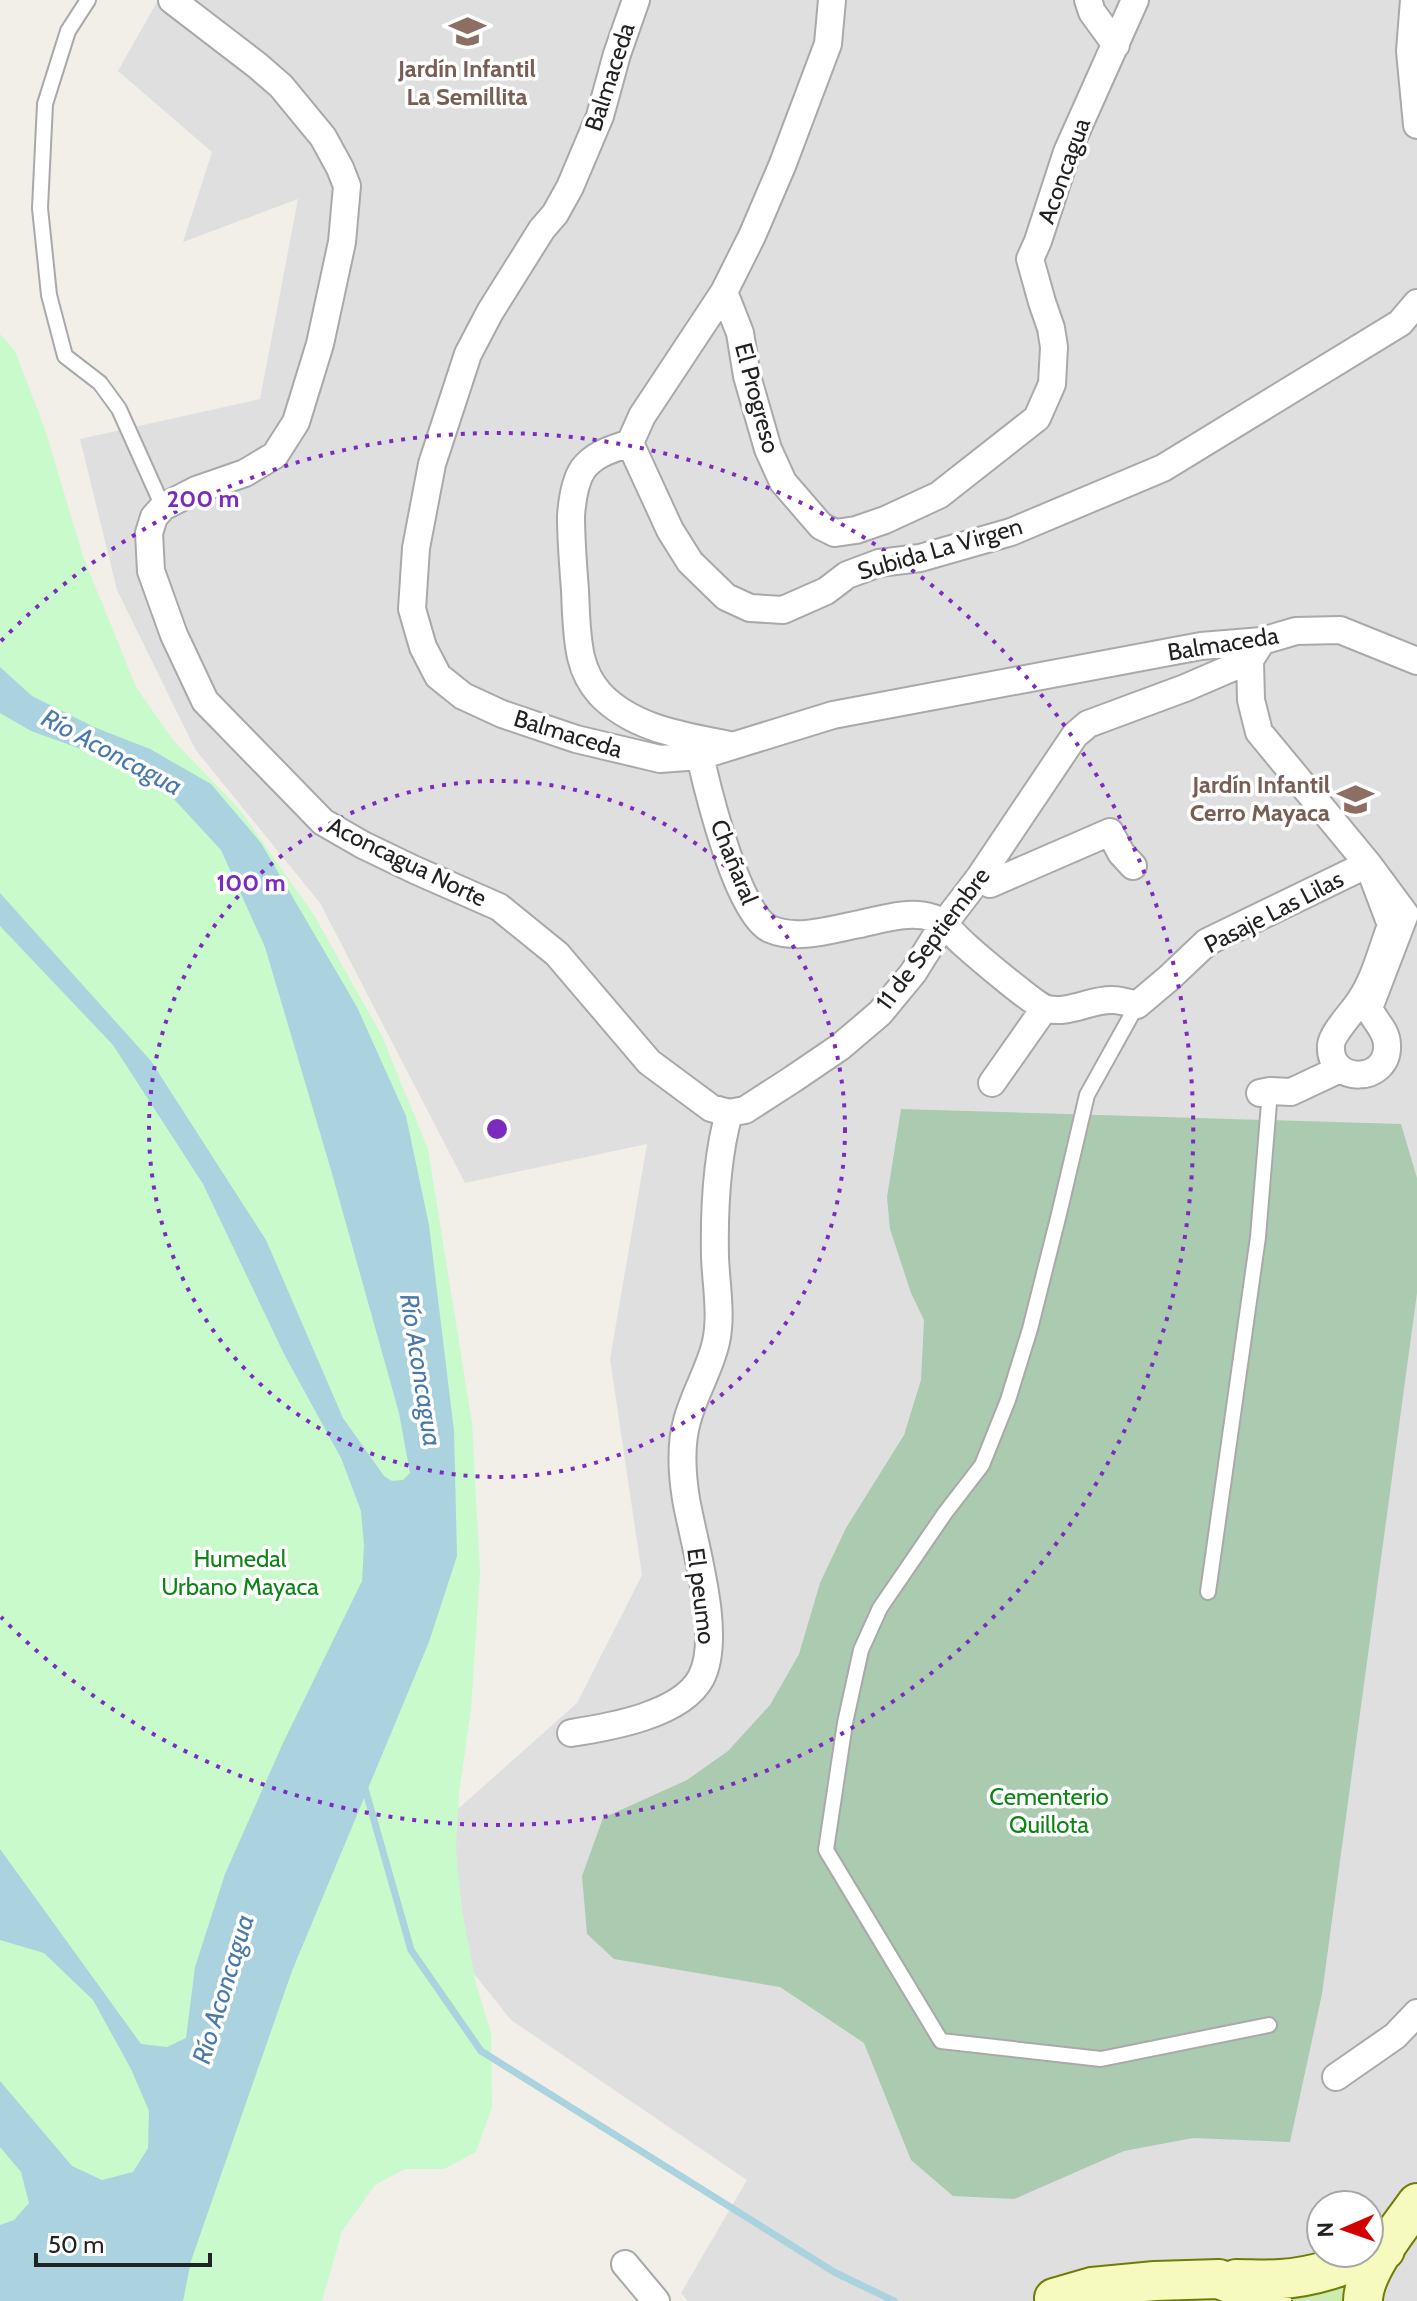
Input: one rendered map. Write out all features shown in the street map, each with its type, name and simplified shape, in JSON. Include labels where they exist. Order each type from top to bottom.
[{"type":"street","points":[[163,507],[196,490],[245,473],[275,455],[296,422],[323,330],[342,242],[347,186],[323,137],[281,86],[172,0]]},
{"type":"street","name":"Balmaceda","points":[[636,0],[600,116],[570,187],[490,312],[468,354],[432,464],[416,548],[412,609],[430,664],[438,676],[463,696],[502,714],[576,739],[660,759],[700,756],[833,715],[1201,646],[1256,650],[1296,631],[1340,630],[1417,661]]},
{"type":"street","points":[[731,745],[680,735],[639,721],[618,711],[598,692],[581,657],[571,514],[575,490],[583,470],[600,453],[630,443],[642,416],[724,292],[764,208],[828,44],[832,0]]},
{"type":"street","points":[[1088,0],[1092,12],[1116,45]]},
{"type":"street","name":"Aconcagua","points":[[1054,347],[1030,259],[1067,152],[1135,0]]},
{"type":"street","points":[[1414,0],[1410,51],[1417,125]]},
{"type":"street","name":"El Progreso","points":[[724,292],[740,333],[747,376],[768,449],[783,482],[821,526],[835,533],[885,520],[939,495],[1037,418],[1052,384],[1054,347]]},
{"type":"street","name":"Subida La Virgen","points":[[630,443],[670,530],[690,562],[726,597],[750,608],[783,610],[826,591],[847,575],[879,563],[920,558],[1011,532],[1163,468],[1400,323],[1417,303]]},
{"type":"street","name":"Aconcagua Norte","points":[[163,507],[154,517],[149,533],[151,571],[174,635],[205,701],[323,822],[363,845],[499,907],[557,954],[649,1062],[711,1108],[729,1113]]},
{"type":"street","points":[[1256,650],[1251,700],[1259,732],[1368,864],[1411,909],[1369,1008],[1373,1019],[1383,1030],[1387,1044],[1386,1057],[1370,1074],[1358,1076],[1340,1069],[1333,1058],[1331,1045],[1336,1031],[1364,996],[1391,925],[1368,864]]},
{"type":"street","name":"11 de Septiembre","points":[[729,1113],[745,1110],[793,1079],[840,1047],[880,1013],[913,973],[1075,735],[1088,724],[1185,688],[1256,650]]},
{"type":"street","name":"Chañaral","points":[[700,756],[711,804],[741,890],[767,928],[806,934],[916,914],[937,919],[943,925]]},
{"type":"street","points":[[979,878],[990,884],[1110,832],[1121,853],[1133,866]]},
{"type":"street","name":"Pasaje Las Lilas","points":[[1137,1005],[1207,942],[1368,864]]},
{"type":"street","points":[[943,925],[1044,1009],[1066,1010],[1111,1000],[1137,1005]]},
{"type":"street","points":[[992,1083],[1044,1009]]},
{"type":"street","points":[[1265,1092],[1291,1092],[1340,1069]]},
{"type":"street","name":"El peumo","points":[[571,1733],[611,1727],[667,1707],[687,1695],[700,1679],[709,1658],[708,1621],[686,1497],[683,1447],[686,1422],[717,1340],[716,1189],[721,1144],[729,1113]]},
{"type":"street","points":[[1336,2077],[1395,2036],[1417,2013]]},
{"type":"street","points":[[1054,2300],[1092,2287],[1155,2281],[1280,2279],[1310,2275],[1341,2267],[1406,2225]]},
{"type":"street","points":[[1363,2301],[1372,2270],[1406,2225]]},
{"type":"street","points":[[625,2264],[656,2301]]},
{"type":"street","points":[[1219,2279],[1272,2301]]},
{"type":"lane","points":[[88,0],[68,31],[45,104],[40,208],[49,295],[65,356],[100,383],[119,409],[163,507]]},
{"type":"lane","points":[[1137,1005],[1087,1095],[1030,1329],[1008,1400],[982,1465],[880,1608],[861,1650],[845,1723],[826,1850],[941,2041],[1101,2059],[1269,2025]]},
{"type":"lane","points":[[1208,1592],[1258,1237],[1265,1092]]},
{"type":"shaded area","points":[[158,0],[1417,0],[1417,2301],[688,2301],[681,2293],[747,2180],[511,2020],[435,1925],[458,1809],[577,1703],[642,1575],[610,1359],[647,1144],[465,1183],[320,903],[195,749],[117,590],[80,439],[260,399],[298,199],[183,242],[212,152],[118,71]]},
{"type":"green space","name":"Humedal Urbano Mayaca","points":[[0,334],[15,351],[45,429],[83,556],[136,687],[173,740],[240,810],[314,915],[382,1036],[428,1149],[472,1423],[480,1572],[471,1709],[459,1793],[456,1849],[462,1910],[476,1984],[491,2032],[492,2107],[476,2152],[444,2169],[405,2169],[375,2185],[342,2231],[322,2301],[0,2301]]},
{"type":"green space","name":"Cementerio Quillota","points":[[901,1109],[1401,1124],[1417,1178],[1417,1293],[1322,1994],[1290,2142],[1193,2138],[1124,2151],[1014,2199],[953,2196],[911,2160],[864,2043],[780,1987],[614,1959],[587,1934],[582,1876],[603,1818],[687,1780],[728,1751],[770,1705],[799,1654],[820,1583],[846,1528],[904,1435],[921,1380],[924,1320],[911,1293],[890,1229],[887,1197]]},
{"type":"green space","points":[[1351,2276],[1350,2301],[1292,2301],[1295,2290]]},
{"type":"water","name":"Río Aconcagua","points":[[0,667],[32,696],[94,727],[150,749],[211,784],[261,843],[357,1007],[406,1116],[429,1225],[454,1431],[457,1556],[429,1642],[292,1971],[191,2261],[183,2301],[0,2301],[0,2225],[14,2220],[29,2203],[21,2172],[0,2147],[0,2081],[72,2166],[102,2180],[133,2172],[148,2148],[149,2111],[131,2069],[93,2000],[44,1953],[0,1940],[0,1849],[141,2044],[167,2047],[186,2038],[195,1967],[225,1874],[283,1743],[362,1581],[364,1545],[361,1511],[341,1458],[284,1354],[203,1184],[113,1045],[0,926],[0,893],[151,1061],[266,1240],[343,1418],[384,1476],[392,1481],[403,1480],[410,1473],[399,1413],[265,947],[221,850],[171,796],[117,762],[31,731],[0,713]]},
{"type":"waterway","points":[[364,1785],[411,1950],[481,2051],[834,2272],[894,2301]]},
{"type":"place","name":"Jardín Infantil La Semillita","points":[[467,32]]},
{"type":"place","name":"Jardín Infantil Cerro Mayaca","points":[[1356,799]]}]
